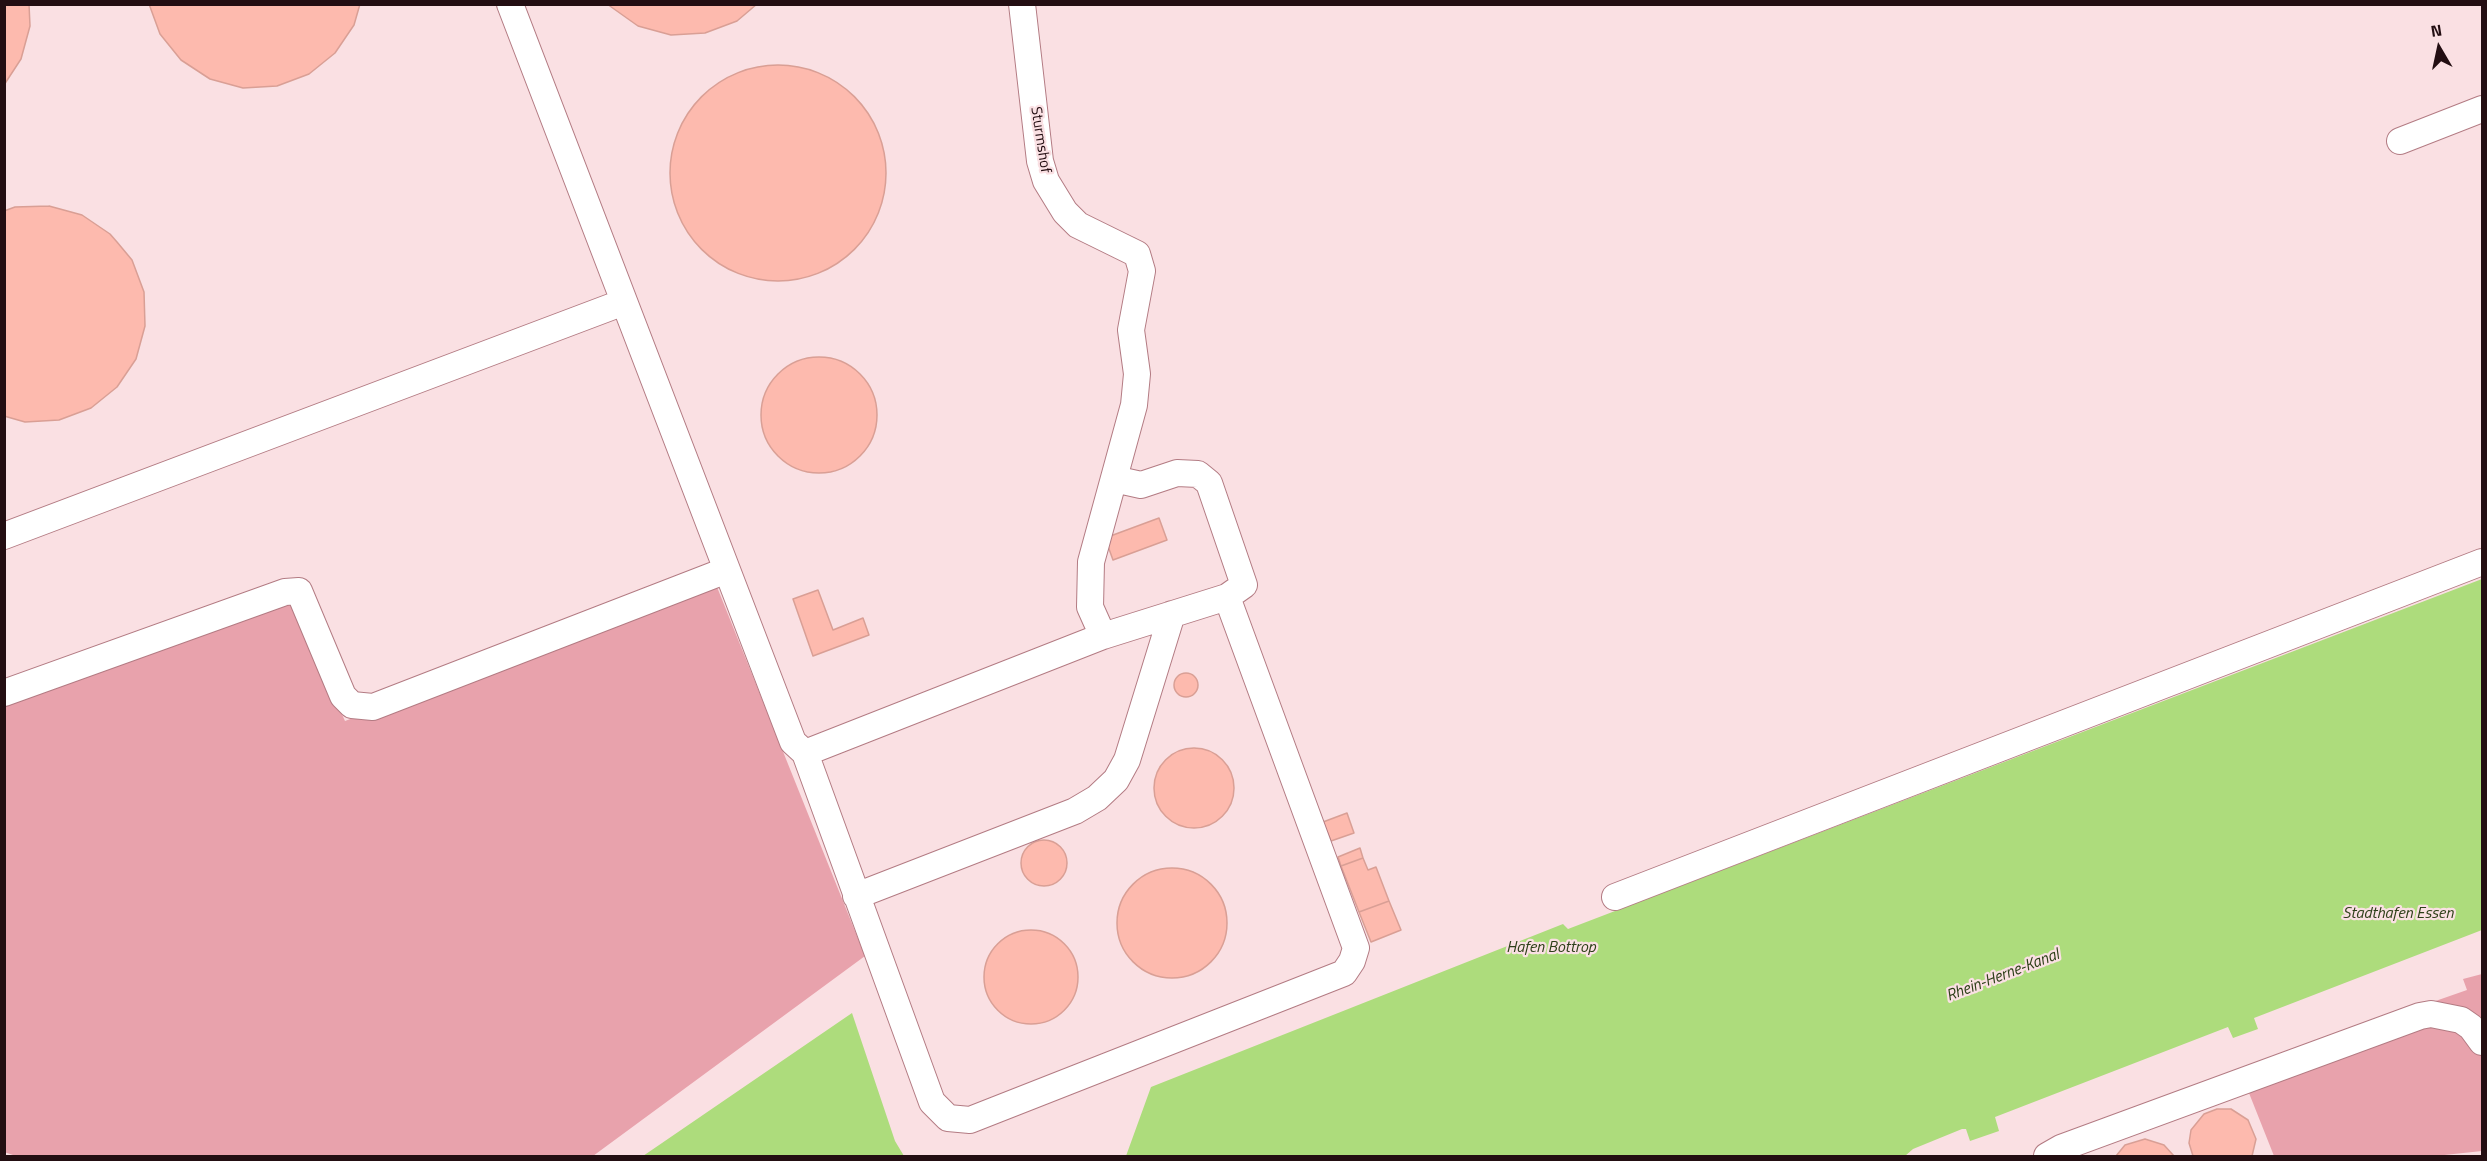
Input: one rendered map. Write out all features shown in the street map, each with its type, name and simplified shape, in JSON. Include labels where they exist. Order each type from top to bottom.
[{"type":"street","points":[[510,4],[793,742],[805,753],[932,1102],[948,1118],[970,1120],[1344,973],[1356,948],[1227,597]]},
{"type":"street","name":"Sturmshof","points":[[1022,4],[1040,161],[1046,181],[1054,197],[1071,218],[1113,244],[1137,254],[1142,272],[1131,330],[1137,374],[1134,405],[1114,479]]},
{"type":"street","points":[[2400,141],[2482,108]]},
{"type":"street","points":[[4,536],[624,302]]},
{"type":"street","points":[[805,753],[1103,636],[1227,597],[1244,585],[1209,483],[1198,474],[1177,473],[1140,485],[1114,479],[1091,562],[1089,587],[1090,607],[1103,636]]},
{"type":"street","points":[[1615,897],[2482,562]]},
{"type":"street","points":[[4,693],[285,592],[298,591],[343,696],[352,705],[373,707],[727,570]]},
{"type":"street","points":[[856,896],[1075,811],[1097,798],[1116,780],[1127,760],[1172,614]]},
{"type":"street","points":[[2047,1156],[2061,1148],[2420,1016],[2431,1014],[2461,1020],[2471,1027],[2482,1042]]},
{"type":"shaded area","points":[[715,582],[865,956],[593,1156],[16,1156],[4,1152],[4,704],[292,603],[345,721]]},
{"type":"shaded area","points":[[2482,974],[2482,1028],[2424,1005],[2467,990],[2463,979]]},
{"type":"shaded area","points":[[2442,1022],[2477,1045],[2482,1055],[2482,1151],[2435,1156],[2274,1156],[2247,1088],[2410,1024]]},
{"type":"water","points":[[2482,579],[2482,930],[2254,1018],[2258,1029],[2233,1038],[2228,1027],[1995,1117],[1999,1131],[1970,1141],[1966,1129],[1962,1129],[1913,1149],[1905,1156],[1126,1156],[1151,1087],[1563,924],[1568,929]]},
{"type":"water","points":[[852,1013],[895,1141],[904,1156],[643,1156]]},
{"type":"building","points":[[4,4],[29,4],[30,26],[21,59],[4,85]]},
{"type":"building","points":[[149,4],[360,4],[354,25],[335,53],[309,74],[277,86],[243,88],[210,79],[181,60],[160,34]]},
{"type":"building","points":[[607,4],[757,4],[737,21],[705,33],[671,35],[638,26]]},
{"type":"building","points":[[778,65],[799,67],[819,73],[838,83],[861,104],[878,132],[884,152],[886,173],[884,194],[878,214],[868,233],[847,256],[819,273],[799,279],[778,281],[757,279],[737,273],[718,263],[695,242],[678,214],[672,194],[670,173],[672,152],[678,132],[688,113],[709,90],[737,73],[757,67]]},
{"type":"building","points":[[49,206],[82,215],[110,234],[132,260],[144,292],[145,326],[136,359],[117,387],[91,408],[59,420],[25,422],[4,416],[4,211],[15,207]]},
{"type":"building","points":[[819,357],[841,361],[860,374],[873,393],[877,415],[873,437],[860,456],[841,469],[819,473],[797,469],[778,456],[765,437],[761,415],[765,393],[778,374],[797,361]]},
{"type":"building","points":[[1159,518],[1167,540],[1113,560],[1105,538]]},
{"type":"building","points":[[818,590],[833,630],[863,618],[869,635],[813,656],[793,599]]},
{"type":"building","points":[[1181,673],[1191,673],[1198,680],[1198,690],[1191,697],[1181,697],[1174,690],[1174,680]]},
{"type":"building","points":[[1194,748],[1209,751],[1222,760],[1231,773],[1234,788],[1231,803],[1222,816],[1209,825],[1194,828],[1179,825],[1166,816],[1157,803],[1154,788],[1157,773],[1166,760],[1179,751]]},
{"type":"building","points":[[1347,813],[1354,833],[1331,841],[1323,822]]},
{"type":"building","points":[[1044,840],[1060,847],[1067,863],[1060,879],[1044,886],[1028,879],[1021,863],[1028,847]]},
{"type":"building","points":[[1360,848],[1363,858],[1341,866],[1338,857]]},
{"type":"building","points":[[1363,858],[1368,870],[1376,867],[1389,901],[1359,912],[1341,866]]},
{"type":"building","points":[[1172,868],[1193,872],[1211,884],[1223,902],[1227,923],[1223,944],[1211,962],[1193,974],[1172,978],[1151,974],[1133,962],[1121,944],[1117,923],[1121,902],[1133,884],[1151,872]]},
{"type":"building","points":[[1389,901],[1401,930],[1371,942],[1359,912]]},
{"type":"building","points":[[1031,930],[1049,934],[1064,944],[1074,959],[1078,977],[1074,995],[1064,1010],[1049,1020],[1031,1024],[1013,1020],[998,1010],[988,995],[984,977],[988,959],[998,944],[1013,934]]},
{"type":"building","points":[[2217,1109],[2231,1109],[2248,1120],[2256,1139],[2252,1156],[2193,1156],[2189,1143],[2191,1130],[2204,1114]]},
{"type":"building","points":[[2145,1139],[2164,1145],[2174,1156],[2116,1156],[2125,1145]]},
{"type":"water label","name":"Stadthafen Essen","points":[[2398,914]]},
{"type":"water label","name":"Hafen Bottrop","points":[[1551,948]]},
{"type":"water label","name":"Rhein-Herne-Kanal","points":[[2003,976]]}]
